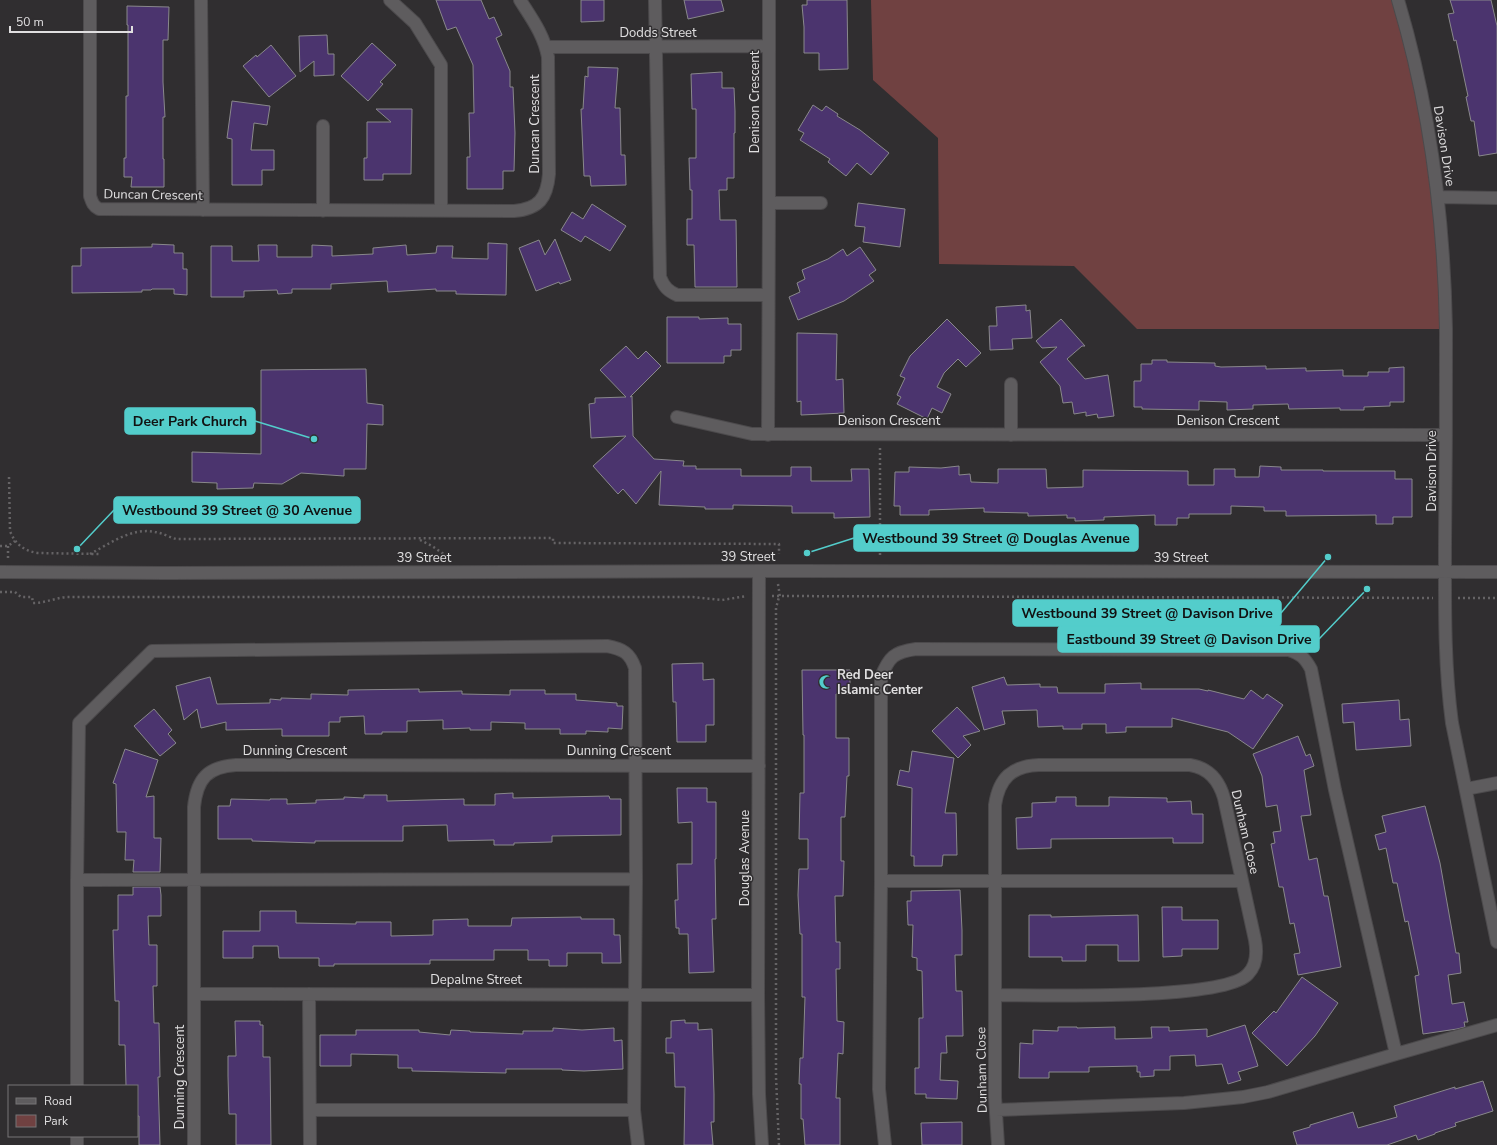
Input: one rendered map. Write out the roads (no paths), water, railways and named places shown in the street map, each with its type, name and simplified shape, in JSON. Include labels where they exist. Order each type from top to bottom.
[{"type":"street","name":"Duncan Crescent","points":[[90,0],[90,196],[95,207],[105,210],[523,211],[538,204],[547,189],[549,174],[549,68],[546,47],[540,31],[520,0]]},
{"type":"street","points":[[201,0],[203,210]]},
{"type":"street","points":[[390,0],[415,22],[441,65],[441,211]]},
{"type":"street","points":[[655,0],[660,277],[663,285],[668,291],[677,295],[768,295]]},
{"type":"street","name":"Denison Crescent","points":[[768,434],[769,0]]},
{"type":"street","name":"Davison Drive","points":[[1398,0],[1413,53],[1430,141],[1438,198],[1445,286],[1445,572],[1448,695],[1452,723],[1497,942]]},
{"type":"street","name":"Dodds Street","points":[[546,47],[769,46]]},
{"type":"street","points":[[323,126],[323,211]]},
{"type":"street","points":[[1438,198],[1497,198]]},
{"type":"street","points":[[769,203],[821,204]]},
{"type":"street","points":[[1011,384],[1011,435]]},
{"type":"street","name":"Denison Crescent","points":[[677,417],[752,434],[1446,435]]},
{"type":"street","name":"Douglas Avenue","points":[[759,571],[758,995],[759,1094],[762,1145]]},
{"type":"street","name":"39 Street","points":[[0,572],[1497,572]]},
{"type":"street","points":[[77,1085],[79,723],[152,651],[600,646],[618,648],[632,658],[635,668],[636,880],[634,1110],[638,1145]]},
{"type":"street","points":[[885,1145],[879,1089],[881,677],[886,664],[892,656],[904,651],[916,649],[1289,650],[1306,658],[1311,669],[1335,790],[1396,1054]]},
{"type":"street","name":"Dunning Crescent","points":[[194,1145],[195,797],[200,782],[205,775],[219,768],[236,765],[759,766]]},
{"type":"street","name":"Dunham Close","points":[[995,995],[1159,994],[1223,986],[1235,983],[1248,974],[1256,958],[1256,950],[1221,788],[1217,780],[1205,770],[1190,765],[1039,765],[1022,768],[1013,772],[1004,778],[999,786],[995,804],[996,881],[995,995],[996,1110],[998,1145]]},
{"type":"street","points":[[1466,789],[1497,783]]},
{"type":"street","points":[[77,880],[636,880]]},
{"type":"street","points":[[881,881],[1242,881]]},
{"type":"street","name":"Depalme Street","points":[[194,994],[758,995]]},
{"type":"street","points":[[309,994],[310,1145]]},
{"type":"street","points":[[996,1110],[1184,1103],[1243,1097],[1268,1092],[1497,1025]]},
{"type":"street","points":[[310,1110],[634,1110]]},
{"type":"place","name":"Deer Park Church","points":[[314,439]]},
{"type":"place","name":"Westbound 39 Street @ 30 Avenue","points":[[77,549]]},
{"type":"place","name":"Westbound 39 Street @ Douglas Avenue","points":[[807,553]]},
{"type":"place","name":"Westbound 39 Street @ Davison Drive","points":[[1328,557]]},
{"type":"place","name":"Eastbound 39 Street @ Davison Drive","points":[[1367,589]]},
{"type":"place","name":"Red Deer Islamic Center","points":[[826,682]]}]
